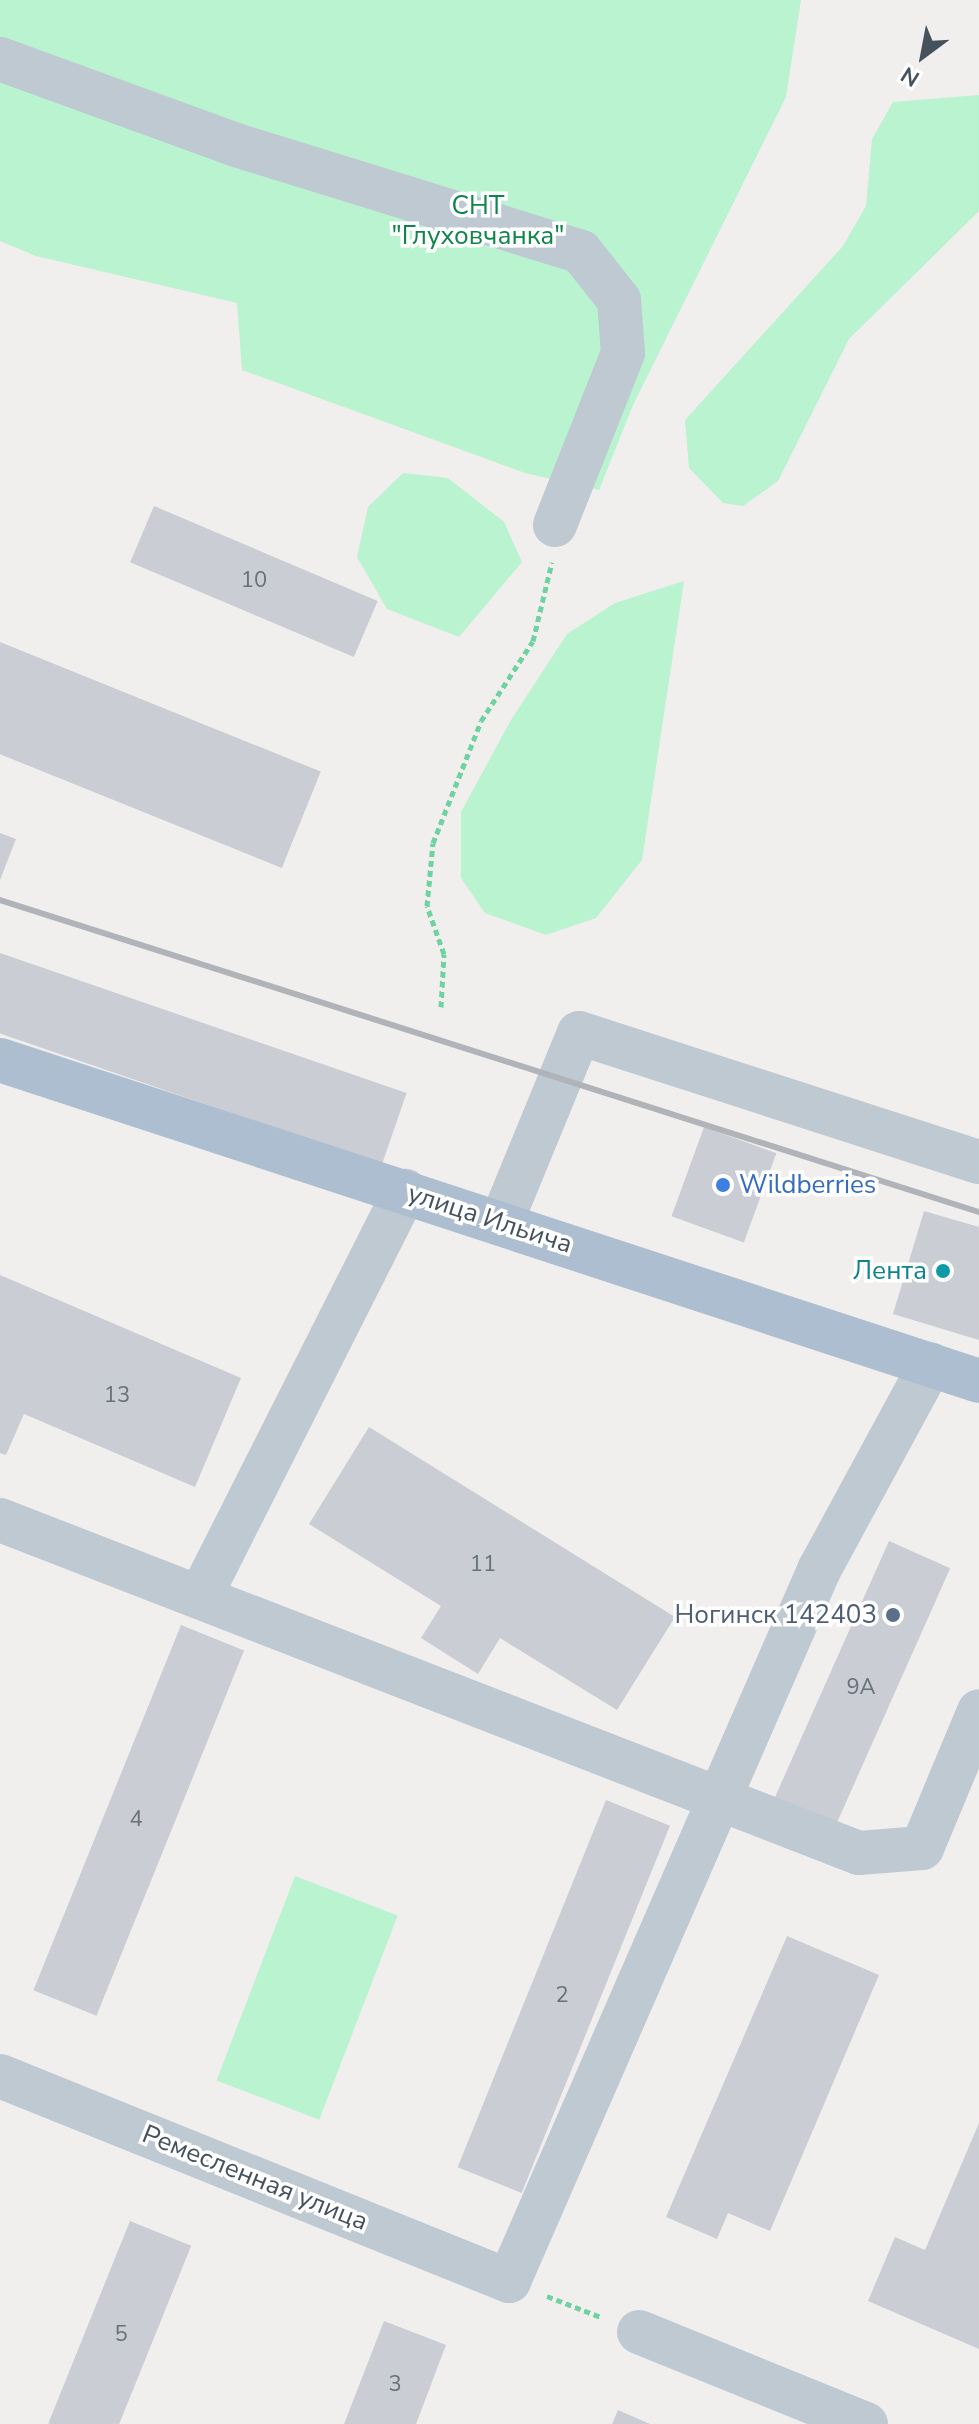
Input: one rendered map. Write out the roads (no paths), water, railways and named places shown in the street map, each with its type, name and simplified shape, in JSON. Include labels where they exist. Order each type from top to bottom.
[{"type":"main road","name":"улица Ильича","points":[[0,1060],[979,1381]]},
{"type":"street","points":[[0,59],[236,145],[581,252],[619,300],[623,353],[555,525]]},
{"type":"street","points":[[501,1223],[579,1033],[979,1162]]},
{"type":"street","points":[[201,1595],[405,1191]]},
{"type":"street","points":[[713,1801],[819,1570],[931,1364]]},
{"type":"street","points":[[0,1520],[201,1595],[713,1801],[859,1853],[922,1848],[974,1736]]},
{"type":"street","name":"Ремесленная улица","points":[[0,2076],[509,2281],[713,1801]]},
{"type":"street","points":[[639,2332],[866,2424]]},
{"type":"railway","points":[[0,900],[979,1212]]},
{"type":"place","name":"Wildberries","points":[[723,1185]]},
{"type":"place","name":"Лента","points":[[943,1271]]},
{"type":"place","name":"Ногинск 142403","points":[[893,1615]]},
{"type":"park label","name":"СНТ \"Глуховчанка\"","points":[[478,221]]}]
